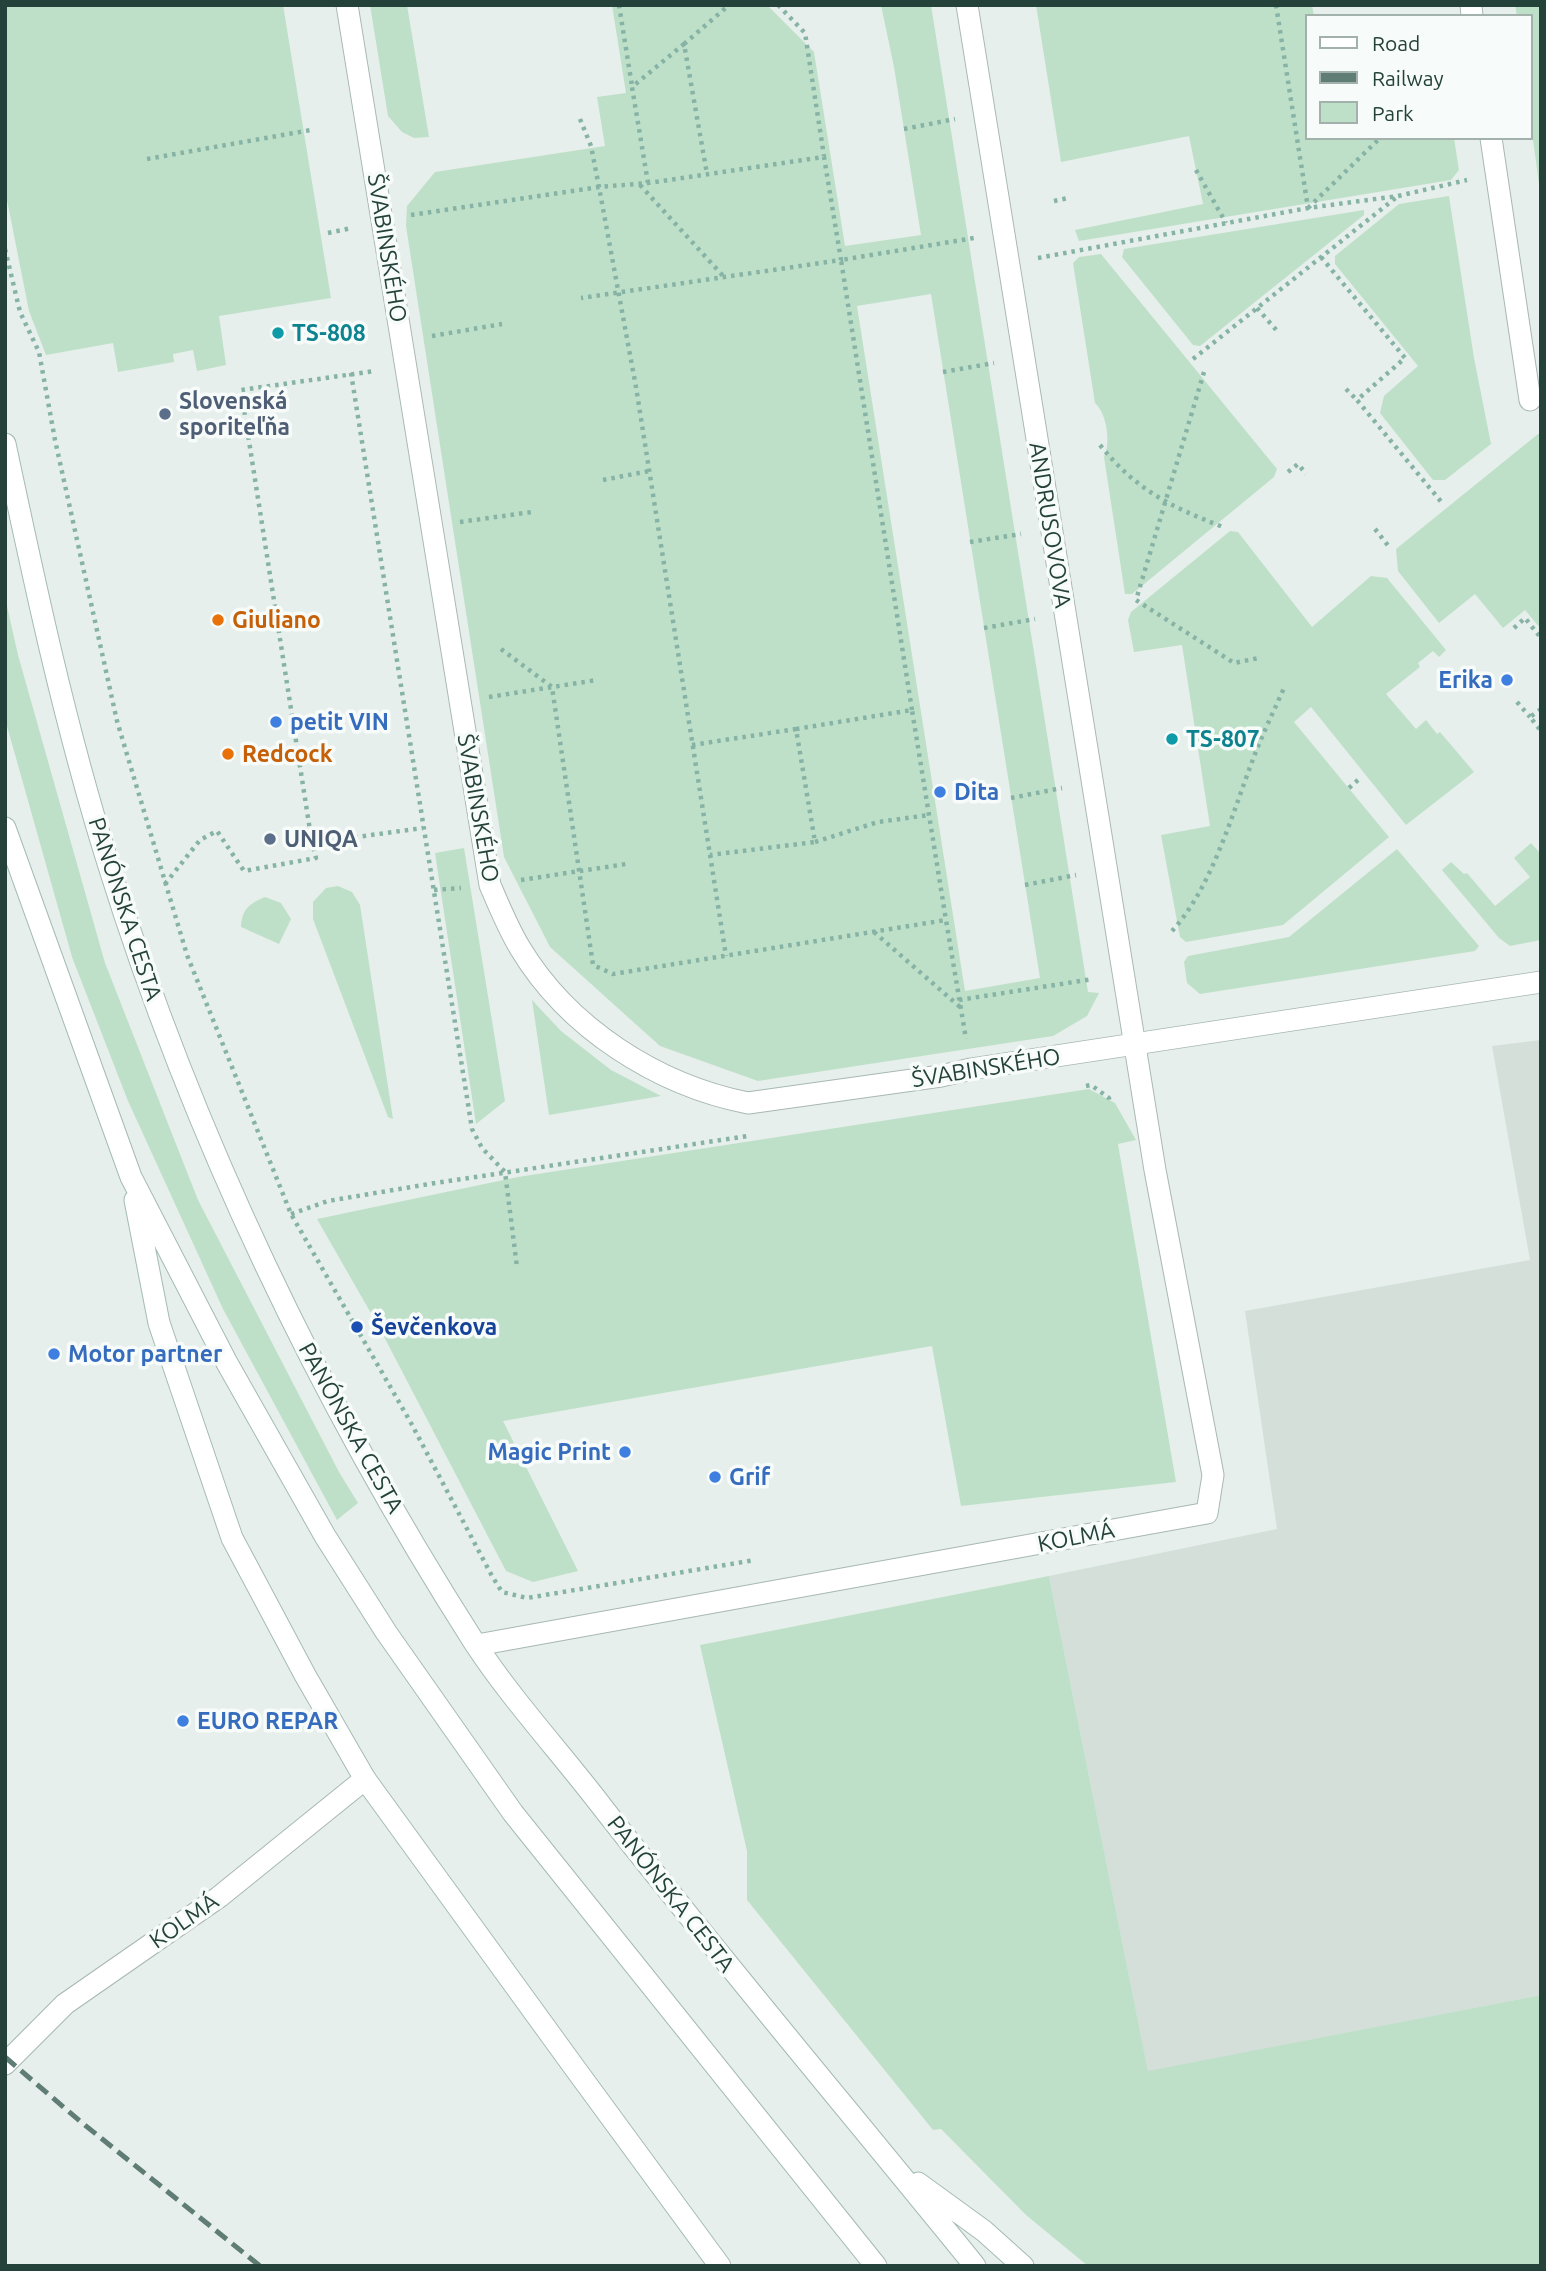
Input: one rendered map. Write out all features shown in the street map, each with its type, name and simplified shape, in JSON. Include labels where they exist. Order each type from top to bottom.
[{"type":"main road","name":"ŠVABINSKÉHO","points":[[347,5],[490,885],[520,949],[556,996],[603,1038],[644,1065],[693,1088],[748,1103],[941,1076],[971,1069],[1541,982]]},
{"type":"main road","name":"ANDRUSOVOVA","points":[[967,5],[1135,1044]]},
{"type":"main road","points":[[1491,140],[1530,400]]},
{"type":"main road","name":"PANÓNSKA CESTA","points":[[5,444],[76,752],[122,908],[205,1129],[248,1227],[311,1358],[372,1472],[477,1645],[669,1892],[975,2266]]},
{"type":"main road","points":[[5,828],[131,1177],[265,1434],[354,1583],[437,1707],[513,1813],[877,2266]]},
{"type":"main road","name":"KOLMÁ","points":[[477,1645],[1207,1513],[1213,1475],[1155,1170],[1135,1044]]},
{"type":"main road","points":[[131,1177],[159,1323],[232,1538],[305,1675],[365,1779],[720,2266]]},
{"type":"main road","name":"KOLMÁ","points":[[5,2064],[65,2004],[219,1897],[365,1779]]},
{"type":"main road","points":[[892,2164],[984,2231],[1023,2266]]},
{"type":"path","points":[[619,5],[648,183]]},
{"type":"path","points":[[632,87],[729,5]]},
{"type":"path","points":[[778,5],[805,33],[971,1069]]},
{"type":"path","points":[[1276,5],[1308,208]]},
{"type":"path","points":[[684,44],[707,174]]},
{"type":"path","points":[[580,119],[591,146],[618,293],[726,956]]},
{"type":"path","points":[[904,130],[956,119]]},
{"type":"path","points":[[147,159],[312,130]]},
{"type":"path","points":[[1308,208],[1378,140]]},
{"type":"path","points":[[328,233],[432,210],[599,187],[648,183],[824,157]]},
{"type":"path","points":[[1196,170],[1226,223]]},
{"type":"path","points":[[1007,264],[1308,208],[1398,195],[1468,180],[1498,187]]},
{"type":"path","points":[[640,184],[725,277]]},
{"type":"path","points":[[1194,359],[1398,195]]},
{"type":"path","points":[[1054,201],[1068,198]]},
{"type":"path","points":[[581,298],[975,238],[977,250]]},
{"type":"path","points":[[5,249],[20,312],[38,352],[117,721],[187,954],[291,1214],[411,1423],[502,1592],[527,1598],[761,1559]]},
{"type":"path","points":[[1321,257],[1405,358],[1357,400]]},
{"type":"path","points":[[1257,308],[1279,333]]},
{"type":"path","points":[[165,884],[200,840],[218,831],[244,870],[316,858],[241,390],[382,370],[427,337],[502,324]]},
{"type":"path","points":[[943,372],[995,363],[993,351]]},
{"type":"path","points":[[1204,372],[1136,600],[1234,663],[1259,658]]},
{"type":"path","points":[[351,373],[472,1129],[482,1148],[505,1172],[517,1267]]},
{"type":"path","points":[[1346,389],[1443,504]]},
{"type":"path","points":[[1100,445],[1135,482],[1165,503],[1223,527]]},
{"type":"path","points":[[1288,472],[1297,464],[1306,474]]},
{"type":"path","points":[[603,480],[649,471]]},
{"type":"path","points":[[432,528],[481,517],[532,512]]},
{"type":"path","points":[[1375,529],[1390,548]]},
{"type":"path","points":[[970,542],[1022,533],[1024,546]]},
{"type":"path","points":[[1034,607],[1038,632]]},
{"type":"path","points":[[1514,628],[1525,618],[1541,638]]},
{"type":"path","points":[[984,628],[1036,619]]},
{"type":"path","points":[[501,649],[552,687],[593,965],[613,974],[946,920]]},
{"type":"path","points":[[460,702],[597,680]]},
{"type":"path","points":[[1172,931],[1180,922],[1214,862],[1253,758],[1284,688]]},
{"type":"path","points":[[1517,702],[1541,731]]},
{"type":"path","points":[[1530,717],[1541,709]]},
{"type":"path","points":[[692,744],[912,710]]},
{"type":"path","points":[[796,729],[815,842]]},
{"type":"path","points":[[1061,775],[1065,800]]},
{"type":"path","points":[[1349,788],[1357,780]]},
{"type":"path","points":[[1011,799],[1063,788]]},
{"type":"path","points":[[710,855],[815,842],[878,822],[929,815]]},
{"type":"path","points":[[312,843],[424,828]]},
{"type":"path","points":[[1074,863],[1079,888]]},
{"type":"path","points":[[433,890],[490,885],[626,864]]},
{"type":"path","points":[[1025,885],[1076,875]]},
{"type":"path","points":[[874,932],[960,1007]]},
{"type":"path","points":[[959,1000],[1093,979],[1091,966]]},
{"type":"path","points":[[1078,1087],[1091,1085],[1108,1098],[1111,1111]]},
{"type":"path","points":[[291,1214],[328,1201],[761,1134]]},
{"type":"shaded area","points":[[1541,1040],[1541,1995],[1148,2072],[1049,1576],[1277,1529],[1245,1311],[1530,1260],[1492,1046]]},
{"type":"green space","points":[[5,5],[283,5],[331,298],[219,316],[226,365],[197,371],[193,350],[173,354],[174,362],[118,372],[113,343],[46,355],[29,311],[5,190]]},
{"type":"green space","points":[[370,5],[407,5],[429,137],[414,138],[402,132],[388,116]]},
{"type":"green space","points":[[612,5],[767,5],[814,52],[845,246],[921,235],[894,67],[881,5],[931,5],[1088,992],[1099,993],[1087,1016],[1053,1036],[758,1081],[660,1046],[550,947],[504,857],[406,226],[407,206],[435,172],[605,146],[597,97],[626,93]],"holes":[[[931,294],[1040,978],[965,991],[857,306]]]},
{"type":"green space","points":[[1036,5],[1312,5],[1314,14],[1304,14],[1304,140],[1454,140],[1459,170],[1451,180],[1079,241],[1075,230],[1203,204],[1189,136],[1061,162]]},
{"type":"green space","points":[[1515,5],[1541,5],[1539,184],[1532,132],[1532,14],[1517,14]]},
{"type":"green space","points":[[1449,196],[1474,358],[1491,444],[1445,480],[1433,480],[1380,413],[1384,396],[1418,366],[1335,264],[1335,256],[1399,204]]},
{"type":"green space","points":[[1364,210],[1364,215],[1200,346],[1193,345],[1122,257],[1124,249]]},
{"type":"green space","points":[[1101,254],[1277,469],[1274,477],[1132,594],[1125,594],[1104,457],[1107,429],[1095,403],[1073,263],[1079,257]]},
{"type":"green space","points":[[1541,434],[1541,629],[1525,610],[1503,628],[1475,594],[1439,623],[1398,571],[1396,549]]},
{"type":"green space","points":[[1230,531],[1238,532],[1312,627],[1371,576],[1387,578],[1446,650],[1439,657],[1433,651],[1418,663],[1420,667],[1386,694],[1416,729],[1426,720],[1437,734],[1440,732],[1474,772],[1406,825],[1311,707],[1294,722],[1389,837],[1283,925],[1186,942],[1180,937],[1161,835],[1210,826],[1182,645],[1134,652],[1128,620],[1131,612]]},
{"type":"green space","points":[[5,597],[18,655],[105,963],[198,1200],[339,1472],[358,1503],[337,1520],[223,1309],[128,1101],[72,957],[5,719]]},
{"type":"green space","points":[[1531,843],[1541,854],[1541,940],[1510,946],[1499,938],[1442,870],[1451,862],[1464,874],[1467,873],[1495,906],[1530,877],[1514,858]]},
{"type":"green space","points":[[464,848],[505,1101],[476,1124],[435,853]]},
{"type":"green space","points":[[1397,849],[1479,946],[1475,951],[1200,994],[1187,983],[1184,962],[1188,956],[1289,937]]},
{"type":"green space","points":[[338,886],[352,892],[360,905],[393,1119],[388,1117],[313,919],[313,902],[326,888]]},
{"type":"green space","points":[[265,897],[281,903],[291,919],[279,944],[241,927],[247,908]]},
{"type":"green space","points":[[532,1000],[561,1031],[611,1070],[661,1096],[549,1115]]},
{"type":"green space","points":[[1089,1089],[1115,1103],[1136,1140],[1118,1144],[1176,1482],[961,1506],[932,1346],[503,1421],[578,1571],[533,1582],[506,1571],[380,1329],[317,1219],[518,1177]]},
{"type":"green space","points":[[1049,1576],[1148,2071],[1541,1995],[1541,2266],[1088,2266],[1026,2215],[941,2129],[933,2130],[747,1900],[747,1851],[700,1645]]},
{"type":"railway","points":[[5,2057],[260,2266]]},
{"type":"place","name":"TS-808","points":[[278,333]]},
{"type":"place","name":"Slovenská sporiteľňa","points":[[165,414]]},
{"type":"place","name":"Giuliano","points":[[218,620]]},
{"type":"place","name":"Erika","points":[[1507,680]]},
{"type":"place","name":"petit VIN","points":[[276,722]]},
{"type":"place","name":"TS-807","points":[[1172,739]]},
{"type":"place","name":"Redcock","points":[[228,754]]},
{"type":"place","name":"Dita","points":[[940,792]]},
{"type":"place","name":"UNIQA","points":[[270,839]]},
{"type":"place","name":"Ševčenkova","points":[[357,1327]]},
{"type":"place","name":"Motor partner","points":[[54,1354]]},
{"type":"place","name":"Magic Print","points":[[625,1452]]},
{"type":"place","name":"Grif","points":[[715,1477]]},
{"type":"place","name":"EURO REPAR","points":[[183,1721]]}]
